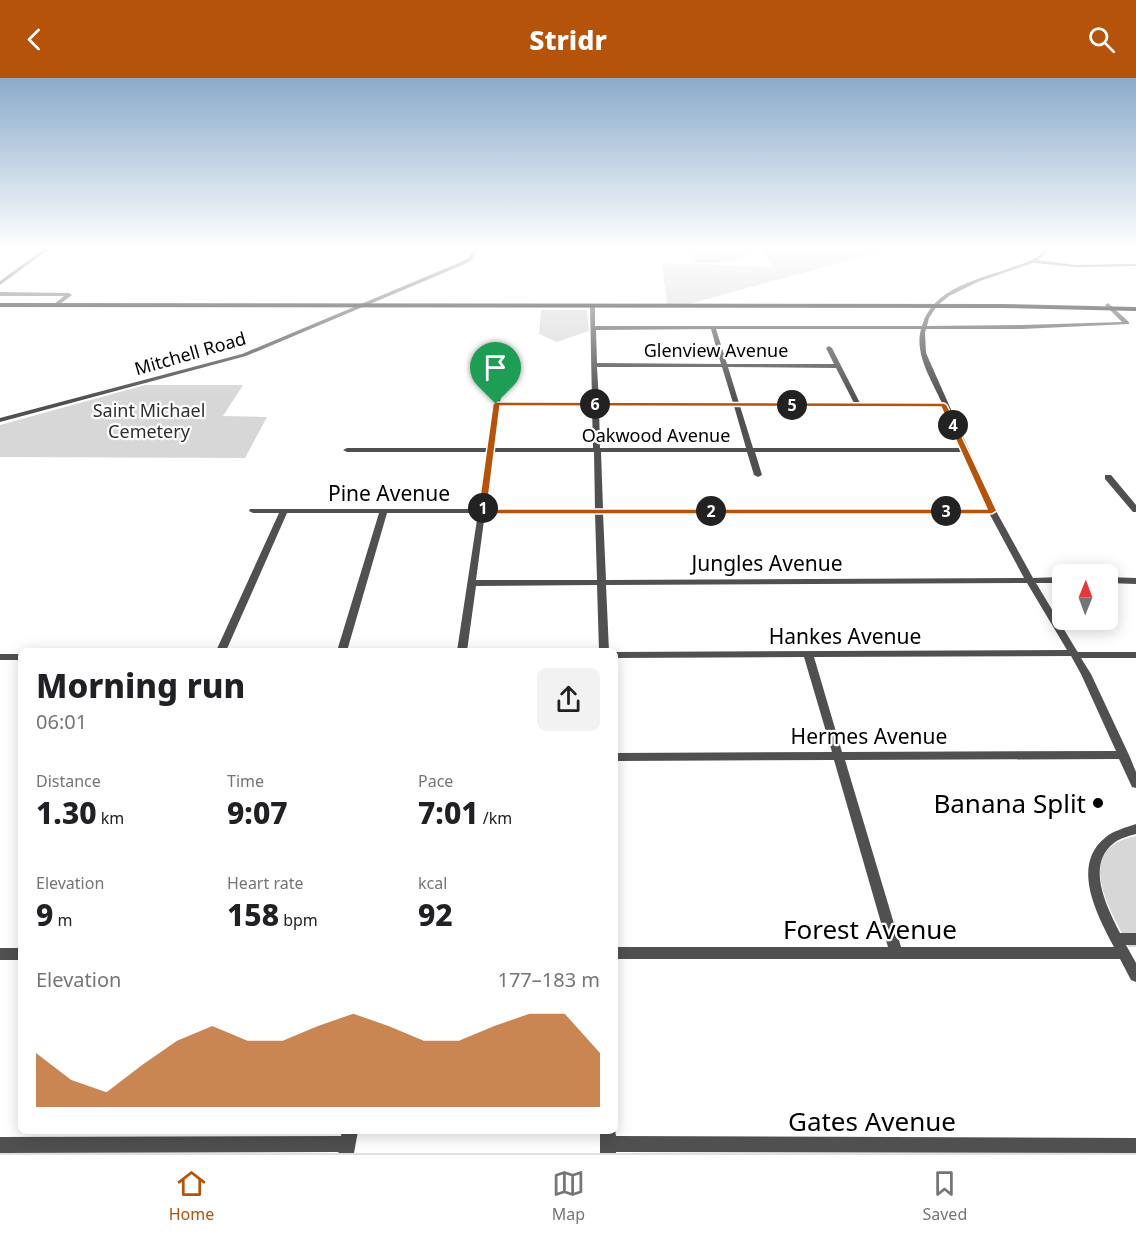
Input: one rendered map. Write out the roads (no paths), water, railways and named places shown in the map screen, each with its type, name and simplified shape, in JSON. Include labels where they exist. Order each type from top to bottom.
[{"type":"main road","points":[[951,299],[970,306]]},
{"type":"main road","points":[[0,305],[1136,308]]},
{"type":"main road","points":[[906,306],[928,315]]},
{"type":"street","points":[[56,305],[64,299]]},
{"type":"street","name":"Mitchell Road","points":[[0,420],[244,355],[376,299]]},
{"type":"street","points":[[942,299],[934,306],[921,328],[924,360],[992,511],[1075,654],[1105,712],[1136,784]]},
{"type":"street","points":[[592,306],[604,648]]},
{"type":"street","points":[[593,328],[1071,327],[1127,323],[1110,307]]},
{"type":"street","points":[[713,328],[758,475]]},
{"type":"street","points":[[829,348],[858,405]]},
{"type":"street","name":"Glenview Avenue","points":[[594,365],[838,366]]},
{"type":"street","points":[[462,648],[502,367]]},
{"type":"street","points":[[496,404],[944,405]]},
{"type":"street","name":"Oakwood Avenue","points":[[347,450],[964,450]]},
{"type":"street","points":[[1108,477],[1136,510]]},
{"type":"street","name":"Pine Avenue","points":[[253,511],[992,511]]},
{"type":"street","points":[[222,648],[284,511]]},
{"type":"street","points":[[343,648],[384,511]]},
{"type":"street","name":"Jungles Avenue","points":[[472,583],[1052,580]]},
{"type":"street","points":[[1118,580],[1136,580]]},
{"type":"street","points":[[808,654],[896,953]]},
{"type":"street","name":"Hankes Avenue","points":[[618,655],[1136,655]]},
{"type":"street","points":[[0,657],[18,657]]},
{"type":"street","name":"Hermes Avenue","points":[[618,757],[1124,755]]},
{"type":"street","points":[[1136,829],[1107,841],[1100,848],[1092,866],[1094,889],[1136,976]]},
{"type":"street","points":[[1118,939],[1136,939]]},
{"type":"street","name":"Forest Avenue","points":[[618,953],[1125,953]]},
{"type":"street","points":[[0,954],[18,954]]},
{"type":"street","points":[[0,1145],[88,1149],[347,1143]]},
{"type":"street","name":"Gates Avenue","points":[[608,1143],[914,1150],[1136,1146]]},
{"type":"place","name":"Banana Split","points":[[1098,803]]},
{"type":"park label","name":"Saint Michael Cemetery","points":[[149,420]]}]
